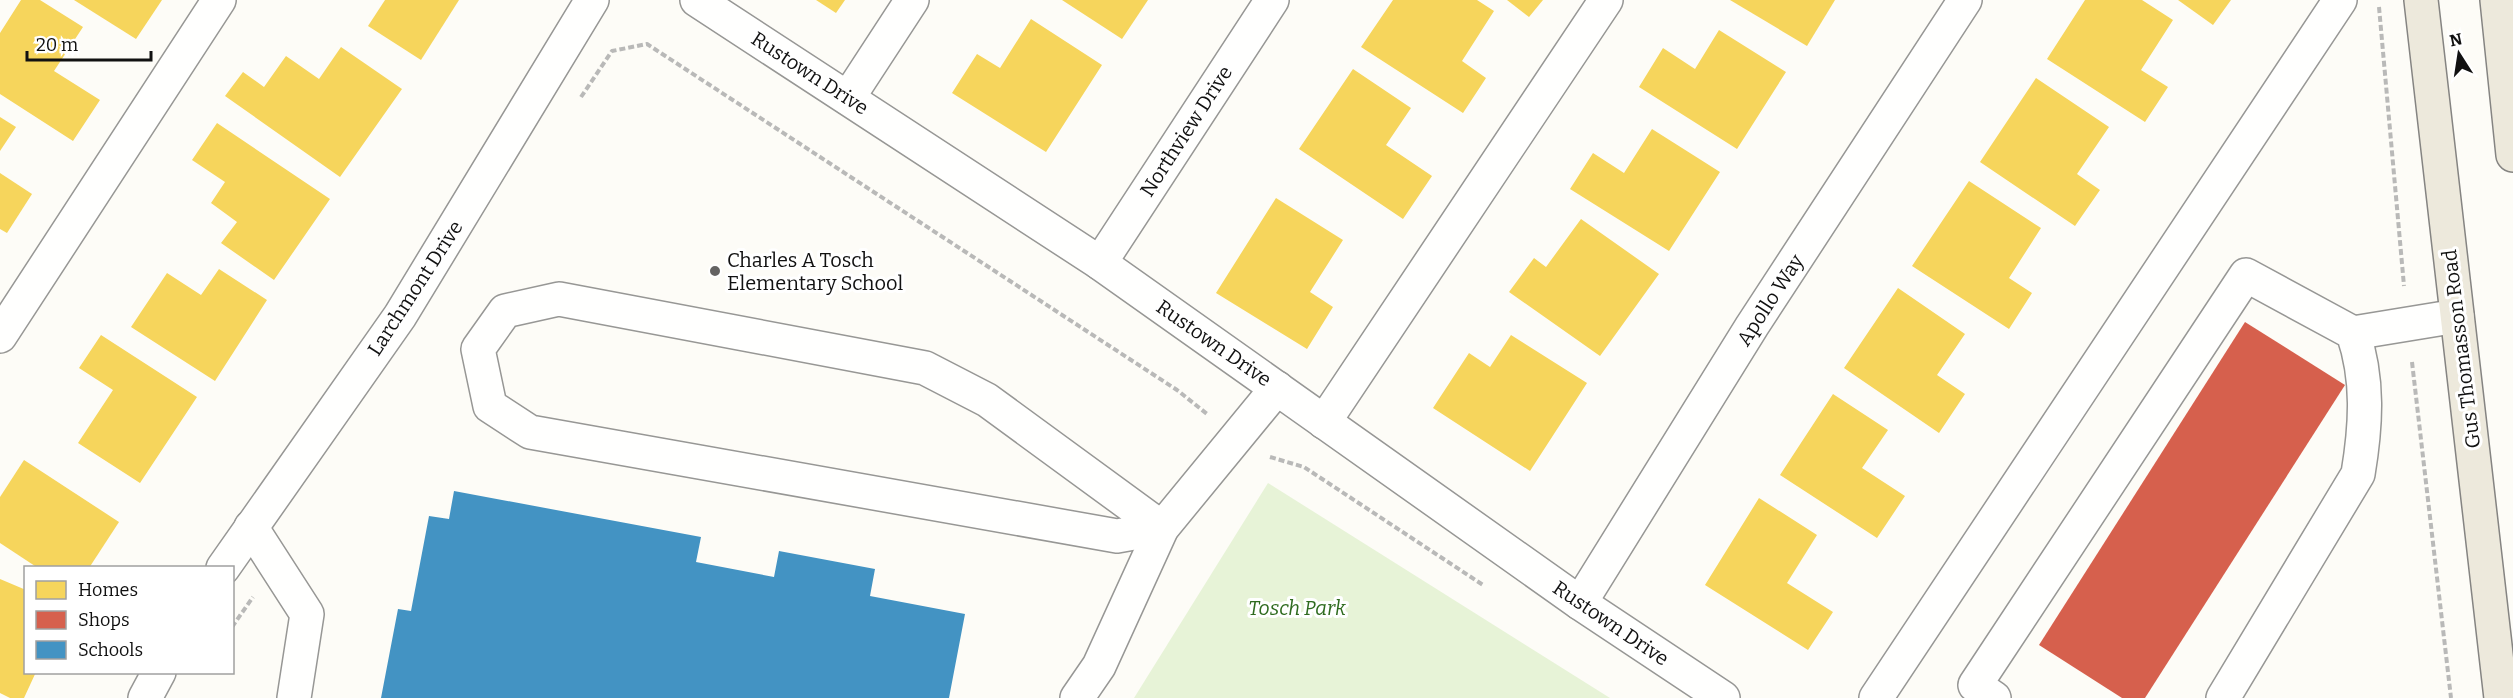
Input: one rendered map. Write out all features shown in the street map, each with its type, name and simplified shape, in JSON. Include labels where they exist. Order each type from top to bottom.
[{"type":"main road","name":"Gus Thomasson Road","points":[[2421,0],[2501,698]]},
{"type":"main road","points":[[2497,0],[2513,155]]},
{"type":"street","points":[[0,336],[219,0]]},
{"type":"street","name":"Larchmont Drive","points":[[224,566],[400,316],[592,0]]},
{"type":"street","name":"Rustown Drive","points":[[697,0],[1100,262],[1580,603],[1723,698]]},
{"type":"street","points":[[848,98],[912,0]]},
{"type":"street","name":"Northview Drive","points":[[1100,262],[1272,0]]},
{"type":"street","points":[[1324,422],[1606,0]]},
{"type":"street","name":"Apollo Way","points":[[1580,603],[1752,326],[1965,0]]},
{"type":"street","points":[[1876,698],[2340,0]]},
{"type":"street","points":[[1994,698],[1975,685],[2246,275],[2353,333],[2457,316]]},
{"type":"street","points":[[559,299],[925,368],[987,400],[1162,528],[1117,537],[530,432],[490,406],[478,349],[505,311],[559,299]]},
{"type":"street","points":[[2223,698],[2358,474],[2365,433],[2365,399],[2361,357],[2353,333]]},
{"type":"street","points":[[1077,698],[1099,666],[1162,528],[1277,388]]},
{"type":"street","points":[[251,527],[308,614],[294,698]]},
{"type":"street","points":[[145,698],[158,674]]},
{"type":"path","points":[[2450,686],[2451,698]]},
{"type":"green space","name":"Tosch Park","points":[[1268,483],[1610,698],[1134,698]]},
{"type":"building: Homes","points":[[21,0],[40,0],[83,27],[54,71],[100,100],[73,141],[0,94],[0,33]]},
{"type":"building: Homes","points":[[74,0],[162,0],[136,39]]},
{"type":"building: Homes","points":[[385,0],[459,0],[421,60],[368,26]]},
{"type":"building: Homes","points":[[816,0],[845,0],[836,13]]},
{"type":"building: Homes","points":[[1062,0],[1148,0],[1122,39]]},
{"type":"building: Homes","points":[[1393,0],[1477,0],[1494,11],[1462,61],[1486,78],[1463,113],[1361,47]]},
{"type":"building: Homes","points":[[1507,0],[1543,0],[1529,17]]},
{"type":"building: Homes","points":[[1730,0],[1835,0],[1807,46]]},
{"type":"building: Homes","points":[[2085,0],[2142,0],[2173,20],[2141,70],[2168,87],[2145,122],[2047,59]]},
{"type":"building: Homes","points":[[2178,0],[2231,0],[2213,25]]},
{"type":"building: Homes","points":[[1031,19],[1102,65],[1046,152],[952,93],[977,54],[1000,68]]},
{"type":"building: Homes","points":[[1719,30],[1786,72],[1737,149],[1639,87],[1663,48],[1695,69]]},
{"type":"building: Homes","points":[[341,47],[402,89],[340,177],[225,96],[243,72],[264,87],[286,56],[319,79]]},
{"type":"building: Homes","points":[[1353,69],[1411,108],[1386,145],[1432,176],[1403,219],[1299,149]]},
{"type":"building: Homes","points":[[2036,78],[2109,127],[2077,174],[2100,190],[2075,226],[1980,162]]},
{"type":"building: Homes","points":[[0,117],[16,127],[0,151]]},
{"type":"building: Homes","points":[[217,123],[330,199],[274,280],[221,243],[237,222],[211,203],[225,182],[192,160]]},
{"type":"building: Homes","points":[[1652,129],[1720,172],[1669,251],[1570,189],[1593,153],[1624,173]]},
{"type":"building: Homes","points":[[0,173],[32,194],[7,233],[0,229]]},
{"type":"building: Homes","points":[[1969,181],[2041,228],[2009,278],[2032,293],[2009,329],[1912,266]]},
{"type":"building: Homes","points":[[1276,198],[1343,240],[1310,292],[1333,307],[1307,349],[1216,293]]},
{"type":"building: Homes","points":[[1581,219],[1659,274],[1600,356],[1509,292],[1534,258],[1546,267]]},
{"type":"building: Homes","points":[[219,269],[267,300],[215,381],[131,327],[167,273],[201,295]]},
{"type":"building: Homes","points":[[1898,288],[1965,334],[1937,375],[1965,394],[1939,433],[1844,368]]},
{"type":"building: Homes","points":[[101,335],[197,397],[140,483],[78,443],[113,390],[79,368]]},
{"type":"building: Homes","points":[[1511,335],[1587,383],[1530,471],[1433,408],[1469,353],[1490,367]]},
{"type":"building: Homes","points":[[1833,394],[1888,430],[1862,468],[1905,496],[1877,538],[1780,475]]},
{"type":"building: Homes","points":[[24,460],[119,522],[90,566],[35,566],[0,543],[0,497]]},
{"type":"building: Homes","points":[[1759,498],[1817,535],[1787,583],[1833,612],[1808,650],[1705,585]]},
{"type":"building: Homes","points":[[0,579],[24,589],[24,674],[35,674],[24,698],[10,698],[0,693]]},
{"type":"building: Shops","points":[[2245,322],[2345,385],[2145,698],[2122,698],[2039,645]]},
{"type":"building: Schools","points":[[454,491],[701,537],[696,562],[774,577],[779,551],[875,569],[870,596],[965,614],[949,698],[381,698],[398,609],[411,611],[429,516],[449,519]]},
{"type":"place","name":"Charles A Tosch Elementary School","points":[[715,271]]}]
